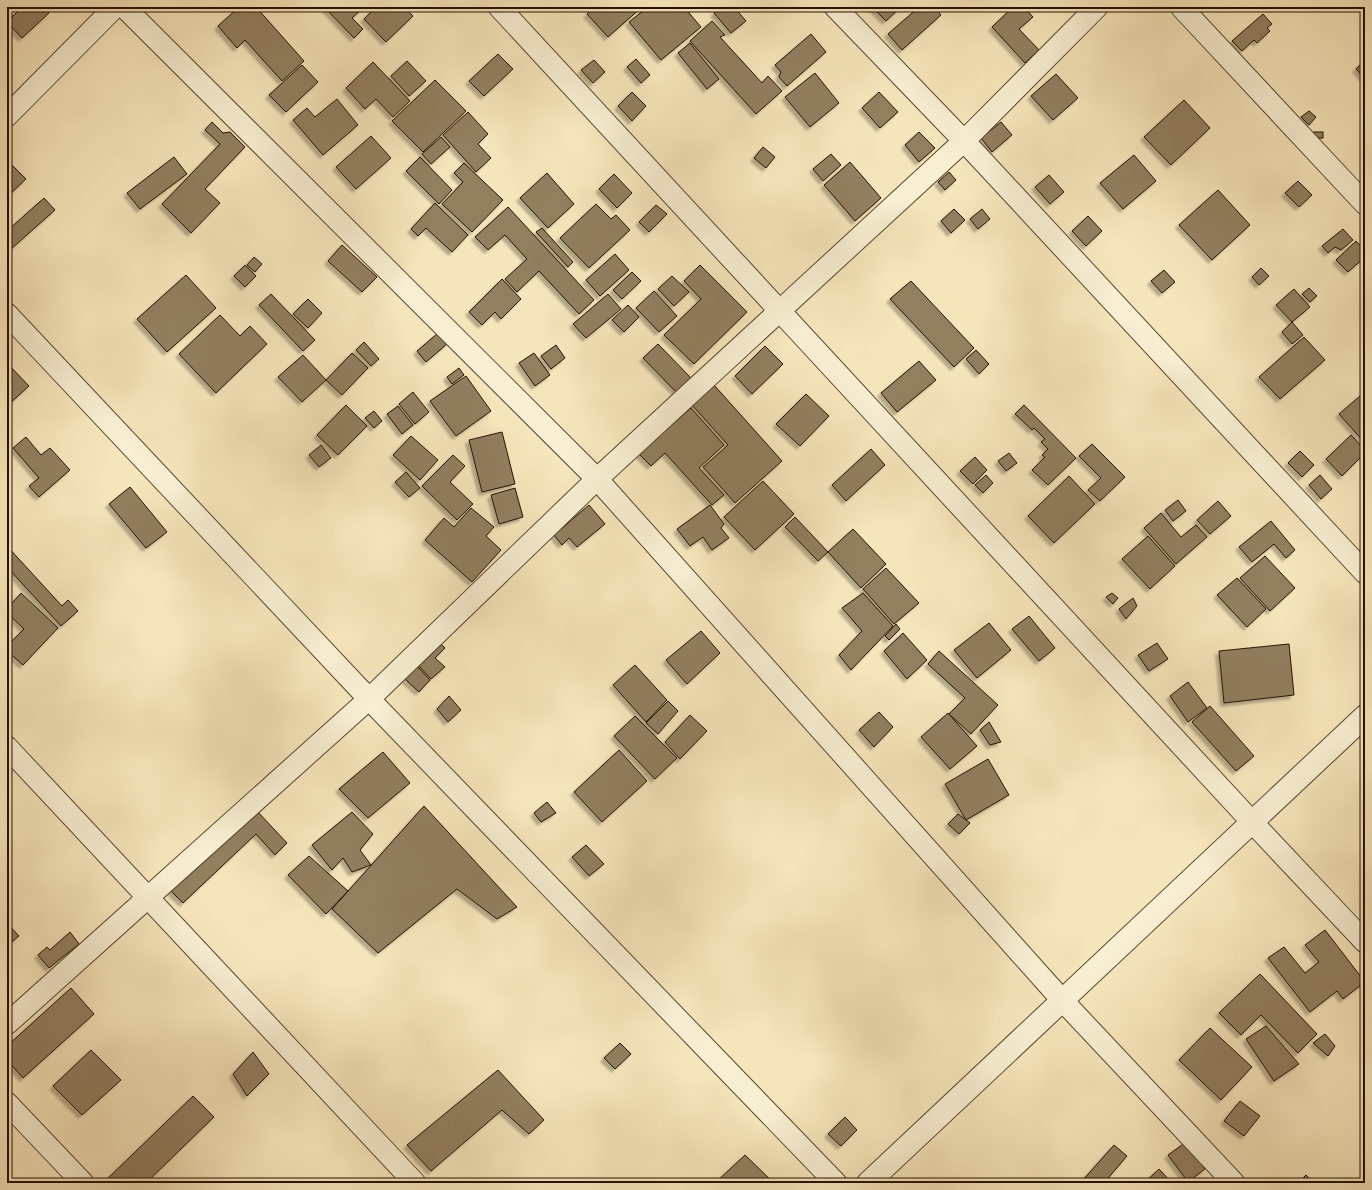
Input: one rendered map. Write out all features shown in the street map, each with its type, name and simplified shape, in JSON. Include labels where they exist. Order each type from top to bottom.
[{"type":"street","points":[[7,116],[116,7]]},
{"type":"street","points":[[124,7],[597,479],[1062,1000],[1234,1183]]},
{"type":"street","points":[[499,7],[1252,822],[1365,942]]},
{"type":"street","points":[[835,7],[964,141],[1365,573]]},
{"type":"street","points":[[7,1024],[148,896],[370,699],[597,479],[964,141],[1098,7]]},
{"type":"street","points":[[1181,7],[1365,204]]},
{"type":"street","points":[[7,314],[370,699],[836,1183]]},
{"type":"street","points":[[868,1183],[1365,716]]},
{"type":"street","points":[[7,747],[415,1183]]},
{"type":"street","points":[[7,1103],[83,1183]]},
{"type":"building","points":[[22,7],[44,7],[49,13],[22,38],[7,22]]},
{"type":"building","points":[[239,7],[256,7],[304,61],[282,81],[245,40],[237,48],[218,26]]},
{"type":"building","points":[[324,7],[364,7],[352,18],[363,29],[354,38]]},
{"type":"building","points":[[376,7],[404,7],[413,16],[386,42],[364,19]]},
{"type":"building","points":[[595,7],[642,7],[608,37],[587,14]]},
{"type":"building","points":[[648,7],[684,7],[701,27],[661,60],[629,22]]},
{"type":"building","points":[[721,7],[734,7],[746,21],[731,33],[714,13]]},
{"type":"building","points":[[872,7],[901,7],[886,21]]},
{"type":"building","points":[[919,7],[934,7],[941,15],[902,50],[888,34]]},
{"type":"building","points":[[1013,7],[1024,7],[1033,17],[1019,29],[1039,50],[1025,63],[992,27]]},
{"type":"building","points":[[1263,14],[1272,24],[1267,28],[1270,31],[1257,43],[1254,40],[1242,51],[1232,41]]},
{"type":"building","points":[[712,21],[725,35],[720,37],[762,83],[768,76],[782,91],[756,114],[690,41]]},
{"type":"building","points":[[811,34],[826,52],[787,86],[779,77],[781,72],[775,65]]},
{"type":"building","points":[[690,43],[719,79],[707,89],[678,53]]},
{"type":"building","points":[[498,54],[513,69],[484,96],[469,81]]},
{"type":"building","points":[[636,59],[650,75],[641,83],[627,67]]},
{"type":"building","points":[[594,60],[605,72],[593,83],[581,70]]},
{"type":"building","points":[[1365,60],[1365,77],[1364,78],[1356,69]]},
{"type":"building","points":[[407,61],[426,81],[409,96],[391,76]]},
{"type":"building","points":[[373,62],[410,101],[393,117],[376,99],[365,109],[346,88]]},
{"type":"building","points":[[302,65],[318,82],[286,112],[269,95]]},
{"type":"building","points":[[815,73],[839,103],[810,127],[785,97]]},
{"type":"building","points":[[1056,74],[1078,98],[1053,120],[1031,96]]},
{"type":"building","points":[[435,80],[466,111],[423,152],[392,121]]},
{"type":"building","points":[[632,92],[646,106],[632,121],[618,106]]},
{"type":"building","points":[[879,92],[898,112],[880,128],[862,108]]},
{"type":"building","points":[[337,99],[358,125],[323,155],[293,120],[307,108],[315,117]]},
{"type":"building","points":[[1184,100],[1210,128],[1171,165],[1144,137]]},
{"type":"building","points":[[1309,111],[1316,117],[1309,125],[1301,117]]},
{"type":"building","points":[[468,112],[488,134],[478,144],[491,158],[476,172],[443,135]]},
{"type":"building","points":[[212,122],[223,133],[230,132],[245,147],[205,189],[220,203],[191,233],[162,204],[220,144],[205,130]]},
{"type":"building","points":[[1001,122],[1012,135],[992,152],[981,138]]},
{"type":"building","points":[[919,132],[935,148],[919,162],[905,145]]},
{"type":"building","points":[[1314,132],[1323,132],[1323,138],[1314,138]]},
{"type":"building","points":[[371,136],[391,158],[356,189],[336,167]]},
{"type":"building","points":[[441,137],[450,147],[431,164],[422,154]]},
{"type":"building","points":[[763,147],[775,157],[766,168],[754,158]]},
{"type":"building","points":[[831,154],[841,165],[823,181],[813,169]]},
{"type":"building","points":[[1134,155],[1156,181],[1123,209],[1100,183]]},
{"type":"building","points":[[174,157],[187,174],[140,209],[127,193]]},
{"type":"building","points":[[420,157],[452,190],[439,204],[406,171]]},
{"type":"building","points":[[850,162],[881,198],[855,221],[824,185]]},
{"type":"building","points":[[10,163],[26,179],[7,197],[7,166]]},
{"type":"building","points":[[464,163],[503,200],[472,232],[442,204],[463,182],[454,173]]},
{"type":"building","points":[[949,172],[956,180],[945,190],[938,182]]},
{"type":"building","points":[[547,173],[574,204],[548,228],[520,198]]},
{"type":"building","points":[[614,174],[632,193],[617,208],[599,189]]},
{"type":"building","points":[[1049,175],[1064,192],[1050,204],[1035,187]]},
{"type":"building","points":[[1298,181],[1312,195],[1299,207],[1285,193]]},
{"type":"building","points":[[1218,190],[1250,225],[1212,260],[1179,225]]},
{"type":"building","points":[[44,198],[55,210],[11,249],[7,245],[7,231]]},
{"type":"building","points":[[435,203],[468,235],[452,252],[426,228],[418,236],[411,229]]},
{"type":"building","points":[[596,204],[611,219],[616,215],[630,230],[589,268],[560,238]]},
{"type":"building","points":[[656,205],[667,214],[649,232],[639,222]]},
{"type":"building","points":[[508,207],[594,300],[579,314],[539,271],[517,292],[505,279],[527,259],[505,235],[488,250],[475,237]]},
{"type":"building","points":[[954,209],[965,220],[951,233],[941,221]]},
{"type":"building","points":[[982,209],[990,219],[978,229],[970,219]]},
{"type":"building","points":[[1088,216],[1102,231],[1086,246],[1072,231]]},
{"type":"building","points":[[542,228],[573,262],[568,267],[536,232]]},
{"type":"building","points":[[1343,229],[1353,240],[1341,250],[1335,247],[1328,253],[1322,246]]},
{"type":"building","points":[[1356,241],[1365,251],[1365,257],[1348,272],[1336,260]]},
{"type":"building","points":[[342,245],[377,277],[362,292],[328,261]]},
{"type":"building","points":[[615,254],[629,270],[600,296],[586,280]]},
{"type":"building","points":[[254,257],[262,264],[255,272],[247,265]]},
{"type":"building","points":[[245,265],[256,276],[245,287],[234,276]]},
{"type":"building","points":[[700,265],[747,312],[694,364],[664,335],[701,299],[684,281]]},
{"type":"building","points":[[1261,268],[1269,276],[1259,285],[1252,277]]},
{"type":"building","points":[[1164,270],[1175,282],[1162,293],[1151,281]]},
{"type":"building","points":[[632,272],[641,281],[622,299],[613,290]]},
{"type":"building","points":[[186,275],[216,308],[167,352],[137,319]]},
{"type":"building","points":[[672,276],[689,292],[674,306],[658,289]]},
{"type":"building","points":[[502,279],[521,299],[501,319],[495,312],[482,325],[469,312]]},
{"type":"building","points":[[911,281],[974,348],[954,367],[890,299]]},
{"type":"building","points":[[1309,288],[1317,296],[1310,302],[1302,294]]},
{"type":"building","points":[[1294,289],[1310,307],[1292,322],[1276,305]]},
{"type":"building","points":[[654,291],[677,316],[659,332],[636,308]]},
{"type":"building","points":[[271,294],[315,340],[303,351],[259,305]]},
{"type":"building","points":[[608,294],[621,309],[586,338],[573,324]]},
{"type":"building","points":[[308,299],[322,313],[308,328],[293,314]]},
{"type":"building","points":[[628,305],[639,317],[624,332],[612,320]]},
{"type":"building","points":[[220,315],[240,336],[250,326],[267,344],[216,393],[179,354]]},
{"type":"building","points":[[1292,322],[1303,335],[1292,344],[1282,332]]},
{"type":"building","points":[[438,333],[447,344],[426,362],[417,351]]},
{"type":"building","points":[[1304,337],[1325,360],[1280,399],[1259,377]]},
{"type":"building","points":[[364,342],[379,359],[371,366],[356,350]]},
{"type":"building","points":[[658,344],[692,379],[677,393],[643,358]]},
{"type":"building","points":[[556,345],[565,358],[551,369],[541,356]]},
{"type":"building","points":[[765,346],[783,364],[752,394],[735,376]]},
{"type":"building","points":[[976,350],[989,364],[979,374],[966,359]]},
{"type":"building","points":[[352,353],[368,368],[342,395],[326,380]]},
{"type":"building","points":[[534,353],[550,375],[535,386],[519,363]]},
{"type":"building","points":[[303,355],[326,380],[302,402],[278,377]]},
{"type":"building","points":[[919,361],[936,380],[897,412],[881,393]]},
{"type":"building","points":[[7,363],[29,386],[7,406]]},
{"type":"building","points":[[459,368],[464,375],[452,384],[447,377]]},
{"type":"building","points":[[466,376],[491,411],[456,436],[430,401]]},
{"type":"building","points":[[714,385],[782,461],[735,503],[703,467],[728,445],[692,405]]},
{"type":"building","points":[[413,392],[429,412],[415,424],[399,404]]},
{"type":"building","points":[[806,394],[829,416],[800,446],[776,424]]},
{"type":"building","points":[[1360,396],[1365,402],[1364,442],[1339,414]]},
{"type":"building","points":[[346,405],[367,426],[338,455],[317,435]]},
{"type":"building","points":[[1024,405],[1076,458],[1048,485],[1032,470],[1045,457],[1042,455],[1048,449],[1041,442],[1045,439],[1034,428],[1032,430],[1015,414]]},
{"type":"building","points":[[398,406],[413,425],[402,434],[387,414]]},
{"type":"building","points":[[691,408],[724,445],[699,468],[724,495],[712,505],[665,453],[651,466],[639,454]]},
{"type":"building","points":[[374,411],[382,421],[374,428],[365,418]]},
{"type":"building","points":[[502,432],[515,484],[482,492],[469,440]]},
{"type":"building","points":[[1351,435],[1365,450],[1365,453],[1342,476],[1326,459]]},
{"type":"building","points":[[411,436],[438,460],[420,480],[393,455]]},
{"type":"building","points":[[26,437],[41,455],[50,448],[70,470],[39,497],[29,486],[39,478],[13,448]]},
{"type":"building","points":[[1092,444],[1125,477],[1100,501],[1088,490],[1101,478],[1079,456]]},
{"type":"building","points":[[321,445],[331,458],[319,467],[309,455]]},
{"type":"building","points":[[871,449],[885,465],[846,501],[832,485]]},
{"type":"building","points":[[1300,451],[1314,465],[1302,477],[1288,463]]},
{"type":"building","points":[[1009,453],[1017,463],[1006,471],[998,461]]},
{"type":"building","points":[[453,455],[465,466],[450,482],[473,504],[457,520],[422,486]]},
{"type":"building","points":[[975,457],[987,470],[973,484],[960,471]]},
{"type":"building","points":[[406,472],[420,488],[409,497],[395,482]]},
{"type":"building","points":[[986,475],[993,483],[983,493],[975,485]]},
{"type":"building","points":[[1320,475],[1332,489],[1321,499],[1309,485]]},
{"type":"building","points":[[1069,476],[1095,504],[1054,543],[1028,516]]},
{"type":"building","points":[[763,481],[794,514],[755,550],[724,517]]},
{"type":"building","points":[[130,487],[167,532],[146,548],[109,504]]},
{"type":"building","points":[[515,488],[523,517],[499,524],[491,495]]},
{"type":"building","points":[[1178,500],[1186,511],[1173,521],[1165,510]]},
{"type":"building","points":[[1218,501],[1231,516],[1210,534],[1197,520]]},
{"type":"building","points":[[589,505],[605,524],[577,547],[569,538],[562,545],[554,535]]},
{"type":"building","points":[[710,505],[724,524],[721,528],[729,538],[712,550],[703,537],[690,546],[677,529]]},
{"type":"building","points":[[471,508],[494,527],[486,536],[501,550],[472,582],[425,540],[444,518],[454,527]]},
{"type":"building","points":[[1161,513],[1181,537],[1196,525],[1207,537],[1176,564],[1144,528]]},
{"type":"building","points":[[795,517],[828,552],[818,561],[785,527]]},
{"type":"building","points":[[1271,521],[1295,550],[1286,558],[1274,544],[1252,562],[1239,547]]},
{"type":"building","points":[[853,529],[886,564],[861,588],[828,552]]},
{"type":"building","points":[[1148,536],[1175,566],[1150,589],[1122,559]]},
{"type":"building","points":[[7,546],[62,606],[68,600],[78,611],[61,626],[7,567]]},
{"type":"building","points":[[1265,556],[1295,588],[1270,611],[1240,578]]},
{"type":"building","points":[[886,568],[919,603],[894,624],[863,589]]},
{"type":"building","points":[[1237,578],[1266,609],[1247,627],[1217,595]]},
{"type":"building","points":[[21,593],[58,628],[23,665],[7,651],[7,646],[24,629],[7,613],[7,609]]},
{"type":"building","points":[[863,593],[893,626],[851,670],[839,655],[862,631],[842,608]]},
{"type":"building","points":[[1112,593],[1118,598],[1113,604],[1106,597]]},
{"type":"building","points":[[1133,598],[1137,606],[1126,619],[1119,609]]},
{"type":"building","points":[[1029,616],[1055,648],[1039,661],[1012,629]]},
{"type":"building","points":[[989,623],[1011,650],[977,678],[954,650]]},
{"type":"building","points":[[896,624],[900,629],[889,640],[885,636]]},
{"type":"building","points":[[701,631],[720,653],[687,684],[666,660]]},
{"type":"building","points":[[903,633],[927,660],[907,679],[884,651]]},
{"type":"building","points":[[439,642],[445,648],[435,658],[445,667],[431,679],[417,664]]},
{"type":"building","points":[[1157,643],[1168,659],[1149,671],[1138,655]]},
{"type":"building","points":[[1289,644],[1294,695],[1224,703],[1219,651]]},
{"type":"building","points":[[939,651],[998,705],[971,734],[949,714],[965,698],[928,664]]},
{"type":"building","points":[[635,665],[667,700],[646,722],[613,685]]},
{"type":"building","points":[[417,666],[430,680],[419,692],[405,679]]},
{"type":"building","points":[[1188,682],[1207,708],[1188,722],[1170,696]]},
{"type":"building","points":[[449,696],[461,710],[448,722],[437,709]]},
{"type":"building","points":[[668,701],[678,711],[658,734],[646,723]]},
{"type":"building","points":[[1210,706],[1254,756],[1236,771],[1192,722]]},
{"type":"building","points":[[879,712],[893,727],[874,747],[859,730]]},
{"type":"building","points":[[948,713],[977,746],[950,769],[921,737]]},
{"type":"building","points":[[690,715],[707,731],[680,759],[665,742]]},
{"type":"building","points":[[635,716],[677,758],[655,779],[614,736]]},
{"type":"building","points":[[989,722],[1001,742],[990,745],[980,730]]},
{"type":"building","points":[[619,750],[647,781],[602,822],[574,792]]},
{"type":"building","points":[[383,752],[410,783],[368,818],[339,789]]},
{"type":"building","points":[[988,759],[1009,795],[966,820],[945,784]]},
{"type":"building","points":[[547,802],[556,813],[541,822],[534,813]]},
{"type":"building","points":[[424,806],[517,907],[497,919],[457,889],[378,953],[332,909]]},
{"type":"building","points":[[256,810],[287,843],[275,855],[256,834],[183,903],[171,891]]},
{"type":"building","points":[[352,812],[373,834],[360,850],[371,865],[352,872],[343,858],[332,870],[312,845]]},
{"type":"building","points":[[958,814],[970,823],[959,834],[948,824]]},
{"type":"building","points":[[586,845],[604,864],[589,876],[572,857]]},
{"type":"building","points":[[309,856],[348,891],[326,914],[288,875]]},
{"type":"building","points":[[7,923],[19,936],[7,946]]},
{"type":"building","points":[[1325,930],[1365,982],[1343,999],[1337,991],[1310,1012],[1268,958],[1284,947],[1305,973],[1319,962],[1305,945]]},
{"type":"building","points":[[70,932],[79,944],[49,968],[38,955],[47,947],[50,950]]},
{"type":"building","points":[[1260,974],[1317,1034],[1298,1053],[1261,1015],[1241,1035],[1219,1013]]},
{"type":"building","points":[[71,988],[94,1014],[23,1078],[7,1060],[7,1046]]},
{"type":"building","points":[[1266,1026],[1299,1064],[1274,1081],[1246,1039]]},
{"type":"building","points":[[1210,1028],[1252,1067],[1221,1100],[1179,1060]]},
{"type":"building","points":[[1325,1034],[1335,1046],[1328,1056],[1313,1043]]},
{"type":"building","points":[[620,1043],[631,1054],[615,1069],[604,1058]]},
{"type":"building","points":[[91,1050],[121,1080],[82,1115],[53,1086]]},
{"type":"building","points":[[253,1052],[269,1074],[247,1096],[233,1074]]},
{"type":"building","points":[[498,1070],[544,1120],[529,1134],[502,1110],[431,1171],[407,1145]]},
{"type":"building","points":[[193,1096],[214,1117],[146,1183],[103,1183]]},
{"type":"building","points":[[1240,1101],[1260,1116],[1244,1136],[1224,1121]]},
{"type":"building","points":[[845,1117],[857,1130],[841,1146],[828,1134]]},
{"type":"building","points":[[1186,1142],[1205,1169],[1188,1182],[1168,1155]]},
{"type":"building","points":[[1114,1145],[1127,1156],[1104,1183],[1084,1183],[1082,1181]]},
{"type":"building","points":[[745,1155],[774,1183],[715,1183]]},
{"type":"building","points":[[1159,1169],[1172,1183],[1144,1183]]},
{"type":"building","points":[[1306,1175],[1314,1183],[1298,1183]]}]
